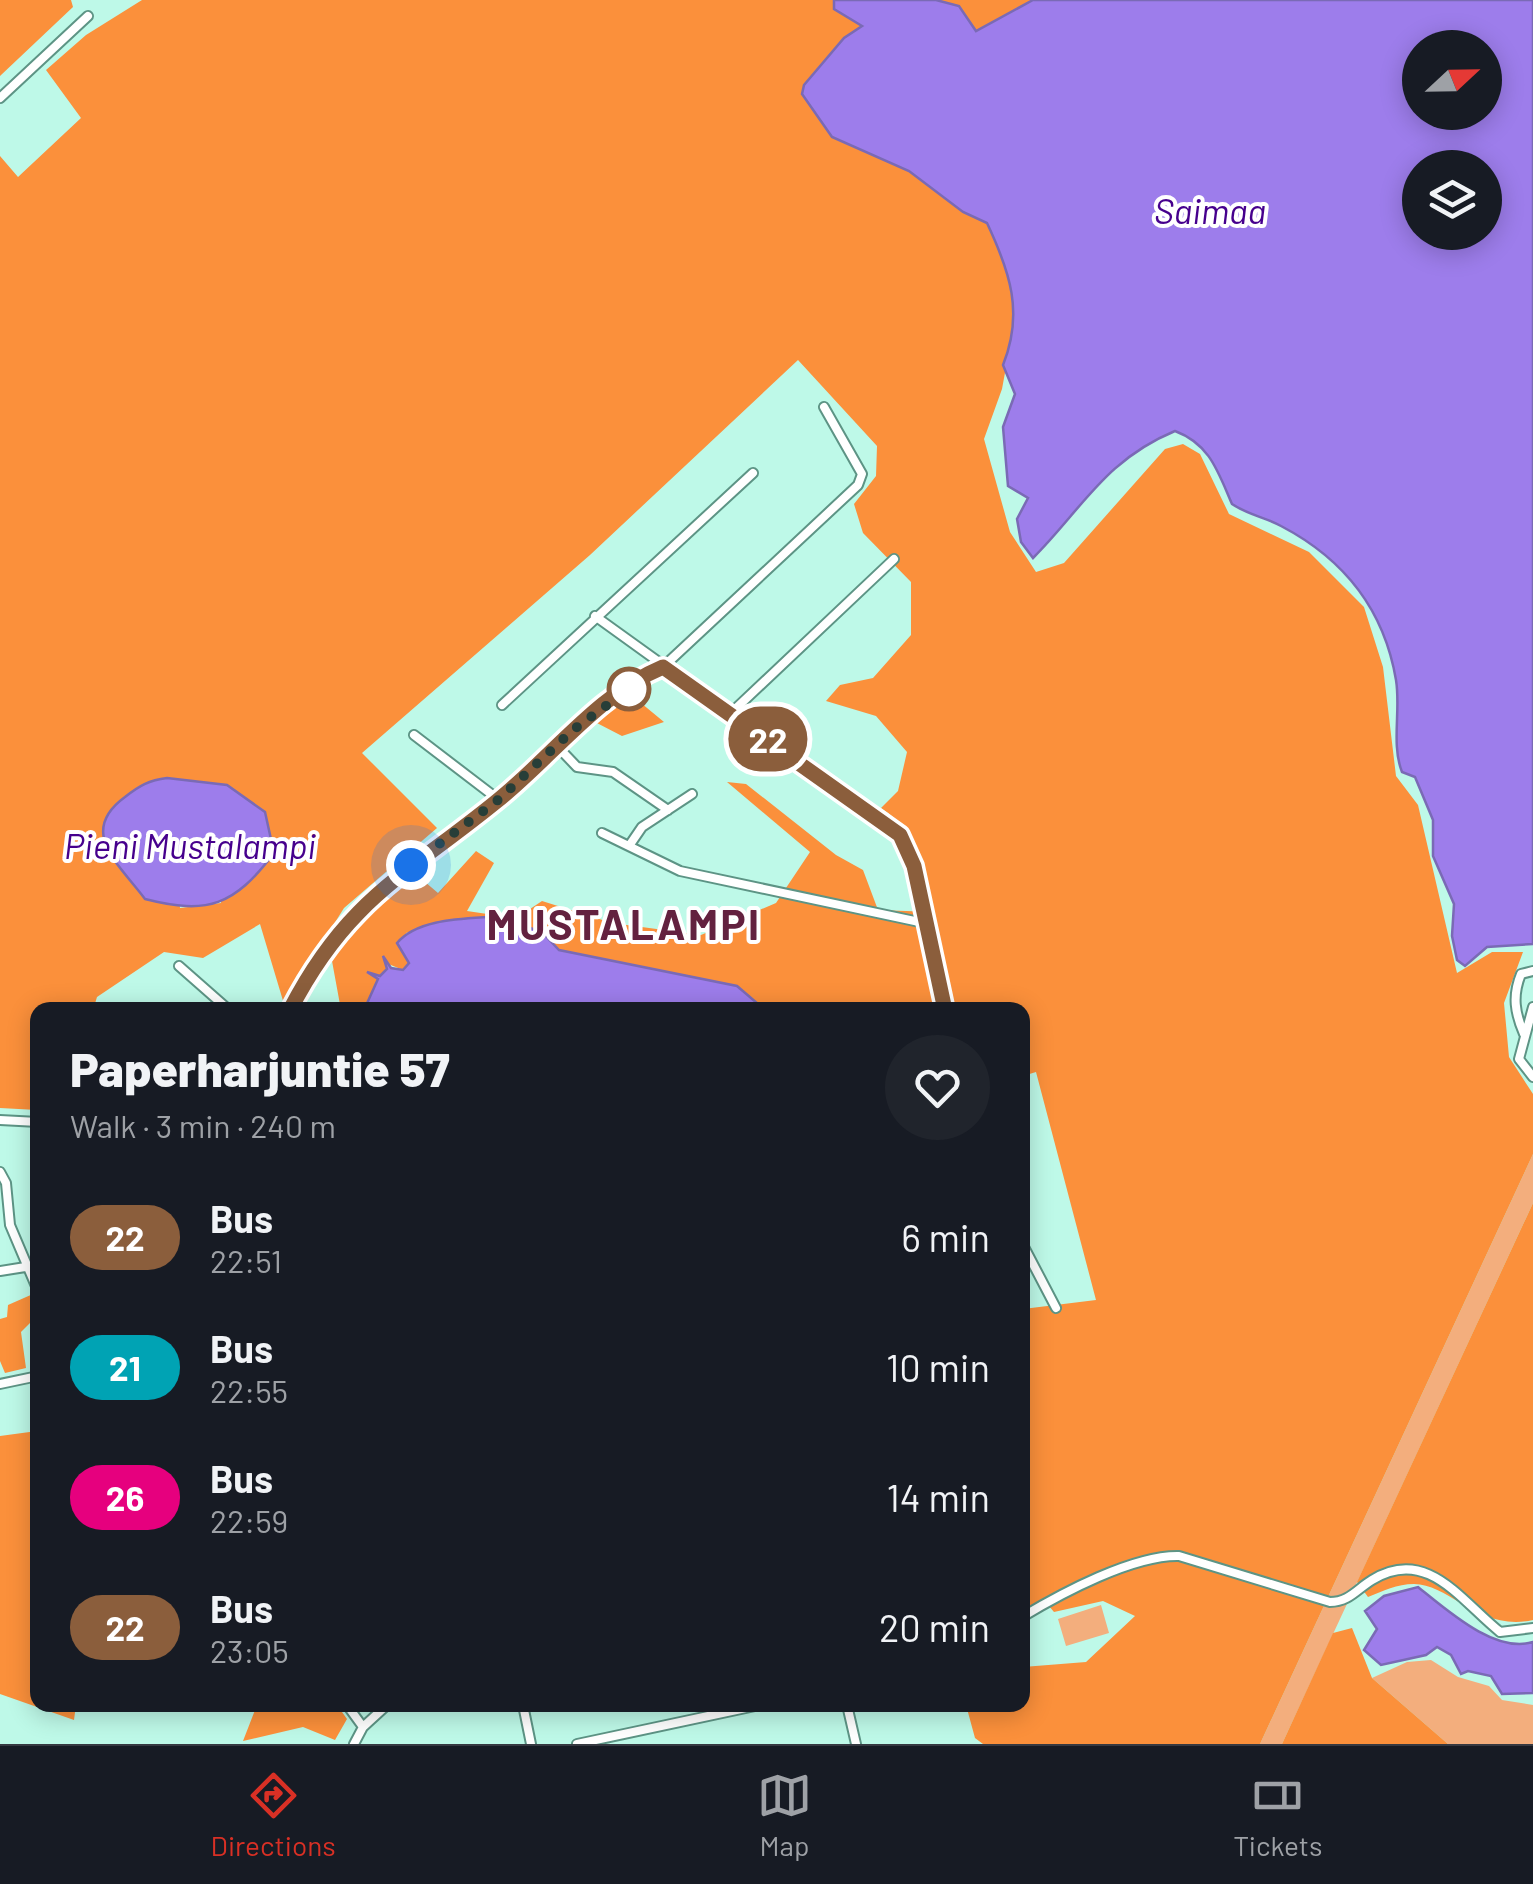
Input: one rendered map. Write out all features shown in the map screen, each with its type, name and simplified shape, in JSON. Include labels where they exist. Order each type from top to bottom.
[{"type":"street","points":[[0,98],[88,16]]},
{"type":"street","points":[[295,1002],[353,914],[498,800],[556,745],[663,667],[858,485],[862,474],[856,460],[824,407]]},
{"type":"street","points":[[502,705],[752,473]]},
{"type":"street","points":[[732,712],[894,559]]},
{"type":"street","points":[[595,616],[882,820],[908,847],[944,1002]]},
{"type":"street","points":[[414,735],[498,800]]},
{"type":"street","points":[[556,745],[577,767],[613,772],[668,810]]},
{"type":"street","points":[[629,846],[636,832],[692,794]]},
{"type":"street","points":[[602,833],[664,865],[694,874],[924,923]]},
{"type":"street","points":[[179,966],[221,1002]]},
{"type":"street","points":[[1524,1034],[1514,1004],[1515,988],[1520,974],[1533,970]]},
{"type":"street","points":[[1533,1006],[1519,1060],[1533,1078]]},
{"type":"street","points":[[0,1120],[30,1122]]},
{"type":"street","points":[[0,1172],[6,1183],[10,1225],[30,1276]]},
{"type":"street","points":[[1030,1258],[1056,1308]]},
{"type":"street","points":[[0,1271],[30,1266]]},
{"type":"street","points":[[0,1384],[30,1378]]},
{"type":"street","points":[[1030,1613],[1110,1574],[1165,1556],[1180,1556],[1330,1602],[1348,1599],[1373,1579],[1395,1570],[1421,1570],[1439,1576],[1500,1632],[1533,1628]]},
{"type":"street","points":[[352,1712],[363,1726]]},
{"type":"street","points":[[354,1744],[363,1726],[378,1712]]},
{"type":"street","points":[[524,1712],[531,1744]]},
{"type":"street","points":[[577,1744],[727,1712]]},
{"type":"street","points":[[849,1712],[856,1744]]},
{"type":"shaded area","points":[[0,0],[71,0],[73,7],[0,76]]},
{"type":"shaded area","points":[[142,0],[834,0],[834,9],[863,22],[804,85],[832,137],[909,171],[963,212],[987,223],[1008,271],[1016,313],[1002,389],[984,439],[1010,532],[1036,572],[1064,563],[1165,449],[1183,444],[1200,454],[1229,514],[1309,552],[1364,607],[1383,667],[1396,776],[1418,805],[1457,973],[1492,952],[1523,952],[1504,1003],[1509,1057],[1533,1094],[1533,1154],[1260,1744],[983,1744],[975,1738],[968,1712],[1030,1712],[1030,1666],[1086,1662],[1135,1616],[1103,1601],[1054,1612],[1043,1599],[1030,1607],[1030,1308],[1096,1300],[1036,1072],[1030,1074],[1030,1002],[756,1002],[737,986],[559,950],[543,933],[512,921],[542,901],[612,923],[701,935],[776,903],[810,852],[727,782],[746,784],[836,855],[863,870],[878,910],[934,912],[913,841],[881,808],[898,791],[907,752],[876,716],[826,701],[840,685],[873,678],[911,635],[911,582],[863,533],[854,504],[876,476],[877,446],[798,360],[590,555],[362,753],[437,828],[344,908],[285,1002],[260,924],[203,958],[164,952],[97,997],[95,1002],[30,1002],[30,1110],[0,1108],[0,156],[18,177],[81,118],[46,70],[86,35]],"holes":[[[167,778],[227,785],[221,903],[180,908]]]},
{"type":"shaded area","points":[[936,0],[1033,0],[975,31],[959,6]]},
{"type":"shaded area","points":[[642,687],[650,695],[641,703],[664,722],[622,736],[593,721]]},
{"type":"shaded area","points":[[476,851],[494,863],[467,911],[501,916],[460,920],[406,933],[410,962],[403,970],[386,963],[388,969],[380,976],[373,975],[378,978],[368,1002],[340,1002],[332,961],[357,919],[411,870],[438,893]]},
{"type":"shaded area","points":[[1533,1154],[1533,1203],[1282,1744],[1260,1744]]},
{"type":"shaded area","points":[[1533,1203],[1533,1620],[1497,1619],[1440,1591],[1414,1584],[1368,1597],[1357,1582]]},
{"type":"shaded area","points":[[30,1295],[30,1323],[21,1332],[26,1368],[5,1373],[0,1361],[0,1319],[7,1317],[8,1305]]},
{"type":"shaded area","points":[[30,1432],[30,1705],[0,1694],[0,1436]]},
{"type":"shaded area","points":[[1101,1605],[1109,1633],[1066,1646],[1058,1619]]},
{"type":"shaded area","points":[[1352,1628],[1372,1678],[1448,1744],[1282,1744],[1333,1633]]},
{"type":"shaded area","points":[[1431,1660],[1458,1677],[1489,1686],[1502,1700],[1533,1705],[1533,1744],[1448,1744],[1372,1678],[1407,1662]]},
{"type":"shaded area","points":[[51,1712],[75,1712],[74,1720]]},
{"type":"shaded area","points":[[254,1712],[342,1712],[347,1719],[335,1740],[303,1727],[243,1741]]},
{"type":"water","name":"Saimaa","points":[[834,0],[936,0],[959,6],[976,31],[1033,0],[1533,0],[1533,944],[1487,947],[1465,966],[1457,960],[1452,936],[1454,904],[1433,856],[1433,820],[1415,777],[1402,772],[1396,680],[1382,631],[1371,609],[1358,589],[1324,554],[1281,526],[1232,504],[1211,460],[1197,443],[1175,431],[1151,443],[1112,471],[1033,558],[1021,542],[1017,519],[1028,498],[1008,486],[1003,427],[1015,394],[1003,365],[1013,328],[1012,293],[987,223],[963,212],[909,171],[832,137],[802,94],[804,85],[844,38],[862,26],[834,9]]},
{"type":"water","name":"Pieni Mustalampi","points":[[167,778],[227,785],[265,812],[274,853],[246,885],[218,902],[186,906],[145,899],[107,848],[104,823],[111,810],[140,787]]},
{"type":"water","name":"MUSTALAMPI","points":[[501,916],[543,933],[559,950],[737,986],[756,1002],[368,1002],[378,979],[367,972],[380,976],[387,969],[383,956],[391,968],[403,970],[409,963],[397,943],[418,928],[445,921]]},
{"type":"water","points":[[1418,1587],[1457,1618],[1488,1636],[1518,1644],[1533,1642],[1533,1693],[1502,1694],[1491,1676],[1468,1671],[1461,1674],[1451,1655],[1437,1647],[1426,1655],[1381,1665],[1364,1650],[1377,1629],[1365,1611],[1384,1596]]},
{"type":"bus line","name":"22","points":[[294,1002],[333,938],[386,884],[498,800],[573,730],[663,667],[900,835],[914,866],[943,1002]]},
{"type":"district","name":"MUSTALAMPI","points":[[624,923]]},
{"type":"route","points":[[411,865],[498,800],[573,730],[629,689]]}]
